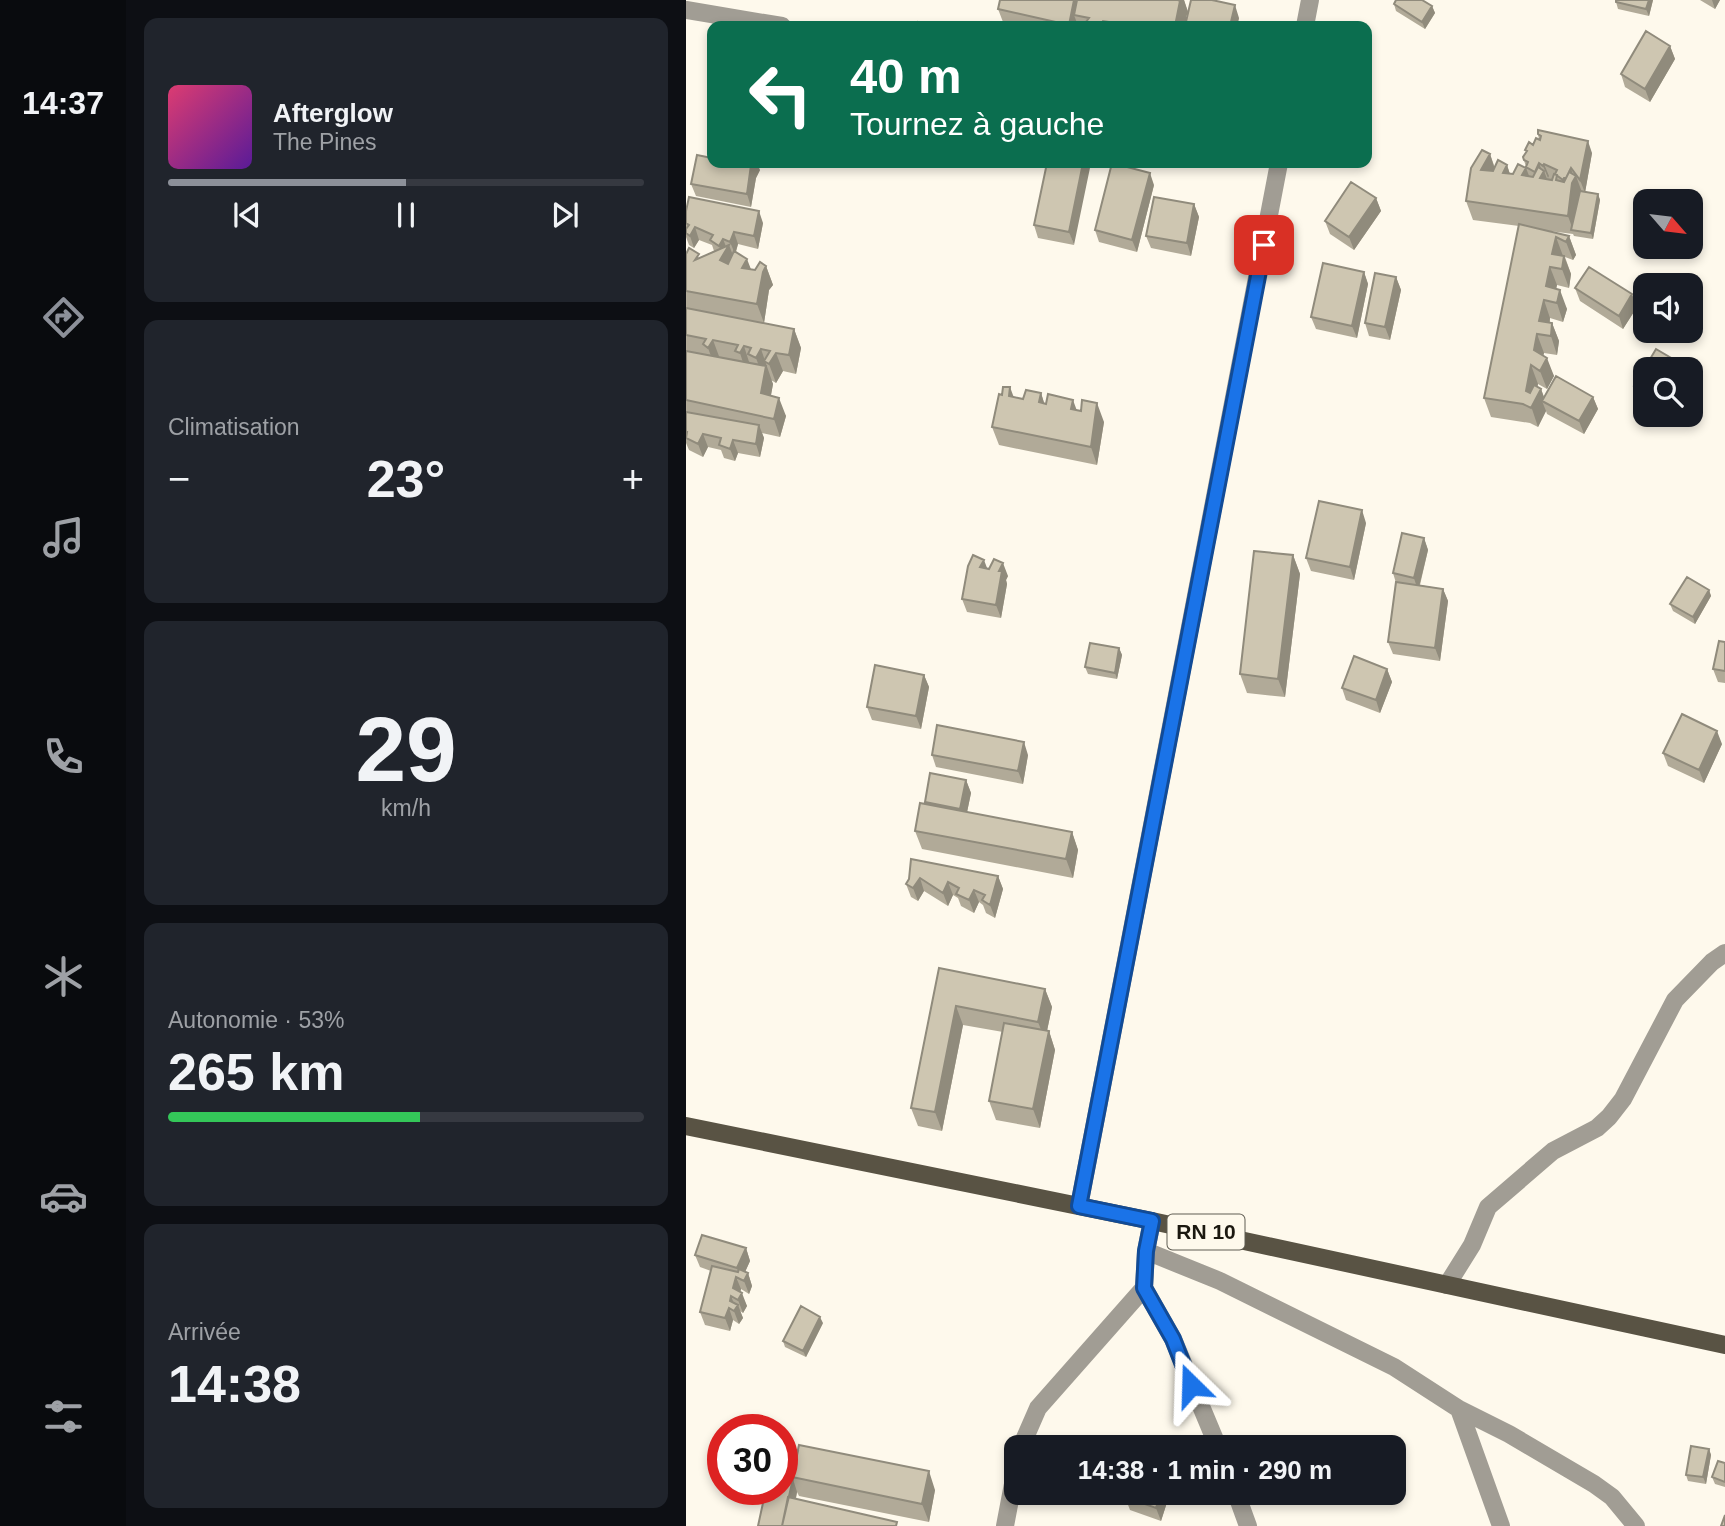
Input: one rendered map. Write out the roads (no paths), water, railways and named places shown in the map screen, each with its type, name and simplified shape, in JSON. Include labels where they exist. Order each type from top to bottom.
[{"type":"main road","name":"RN 10","points":[[686,1126],[1152,1221],[1725,1345]]},
{"type":"street","points":[[1307,21],[1310,0]]},
{"type":"street","points":[[686,9],[754,21]]},
{"type":"street","points":[[1079,1206],[1278,168]]},
{"type":"street","points":[[1447,1284],[1472,1245],[1488,1207],[1553,1151],[1597,1128],[1609,1117],[1623,1099],[1675,1000],[1712,962],[1725,953]]},
{"type":"street","points":[[1152,1221],[1146,1251],[1144,1288],[1173,1339],[1213,1435]]},
{"type":"street","points":[[1146,1251],[1220,1281],[1394,1367],[1459,1409],[1509,1434],[1594,1484],[1612,1497],[1636,1526]]},
{"type":"street","points":[[1026,1435],[1038,1408],[1144,1288]]},
{"type":"street","points":[[1459,1409],[1501,1526]]},
{"type":"street","points":[[1005,1526],[1009,1505]]},
{"type":"street","points":[[1240,1505],[1248,1526]]}]
